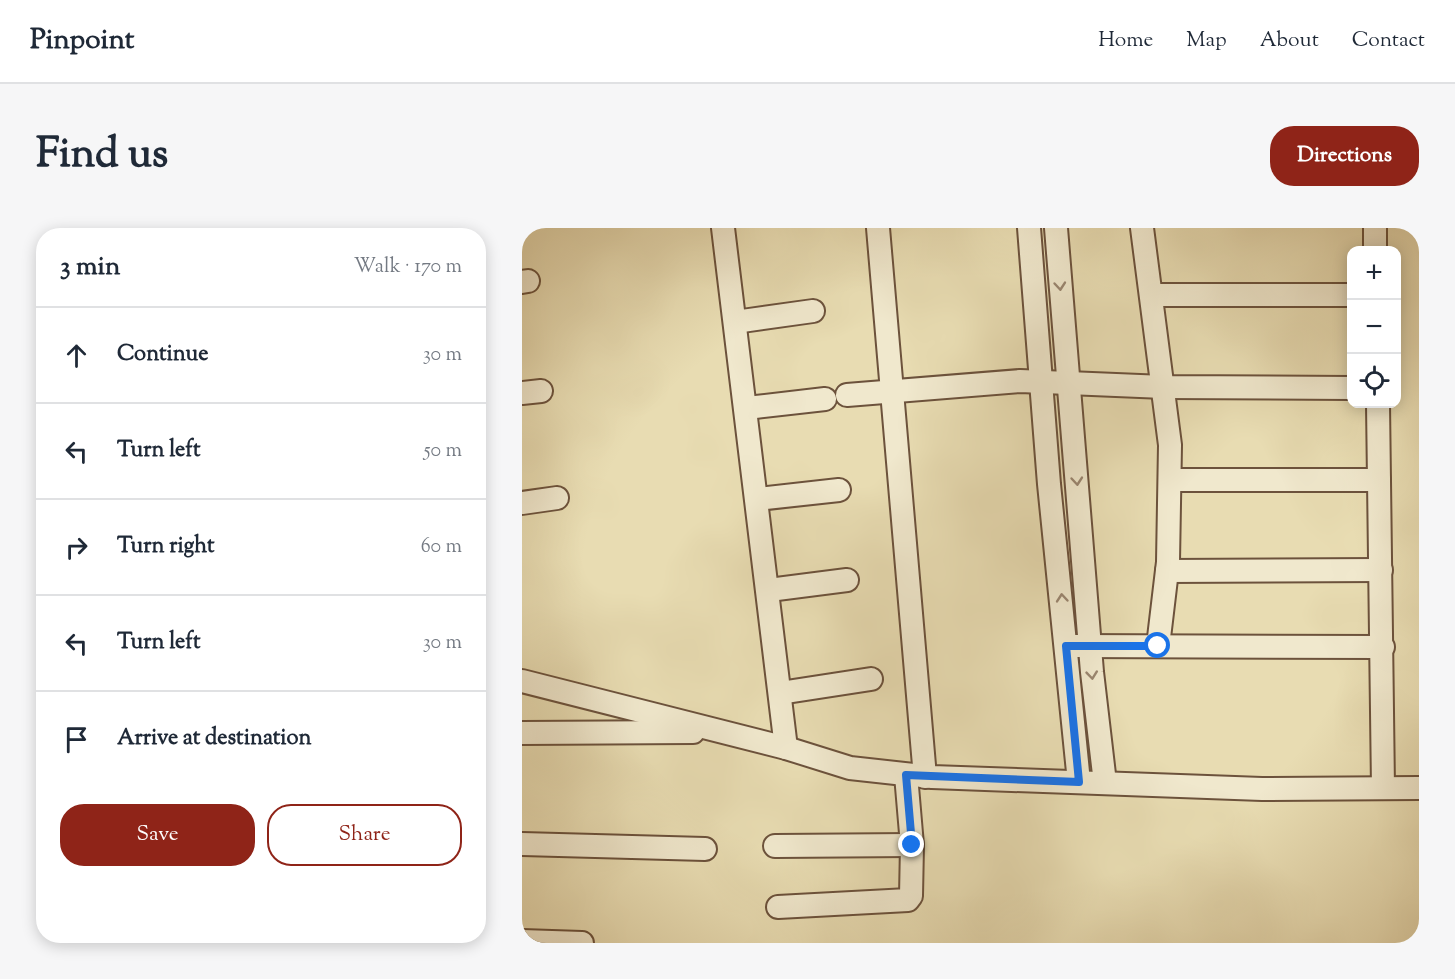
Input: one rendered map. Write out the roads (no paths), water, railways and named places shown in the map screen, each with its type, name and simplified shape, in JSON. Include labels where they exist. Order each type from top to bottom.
[{"type":"street","points":[[778,907],[908,900],[912,896],[915,776],[892,390],[878,228]]},
{"type":"street","points":[[1029,228],[1040,382],[1079,782]]},
{"type":"street","points":[[1056,228],[1089,645],[1104,783]]},
{"type":"street","points":[[1142,228],[1164,387],[1170,480],[1167,571],[1158,646]]},
{"type":"street","points":[[1375,228],[1375,246]]},
{"type":"street","points":[[729,229],[735,322],[769,590],[786,748]]},
{"type":"street","points":[[1151,295],[1347,295]]},
{"type":"street","points":[[735,322],[813,311]]},
{"type":"street","points":[[747,408],[892,390],[1040,382],[1164,387],[1347,388]]},
{"type":"street","points":[[1378,408],[1383,648],[1383,788]]},
{"type":"street","points":[[1170,480],[1379,480]]},
{"type":"street","points":[[758,499],[839,490]]},
{"type":"street","points":[[522,503],[557,498]]},
{"type":"street","points":[[1167,571],[1381,570]]},
{"type":"street","points":[[769,590],[847,580]]},
{"type":"street","points":[[1066,646],[1383,648]]},
{"type":"street","points":[[780,693],[871,678]]},
{"type":"street","points":[[522,681],[786,748],[850,768],[915,776],[1262,789],[1419,788]]},
{"type":"street","points":[[522,733],[722,732]]},
{"type":"street","points":[[522,844],[705,849]]},
{"type":"street","points":[[775,846],[912,845]]},
{"type":"street","points":[[522,941],[582,943]]}]
